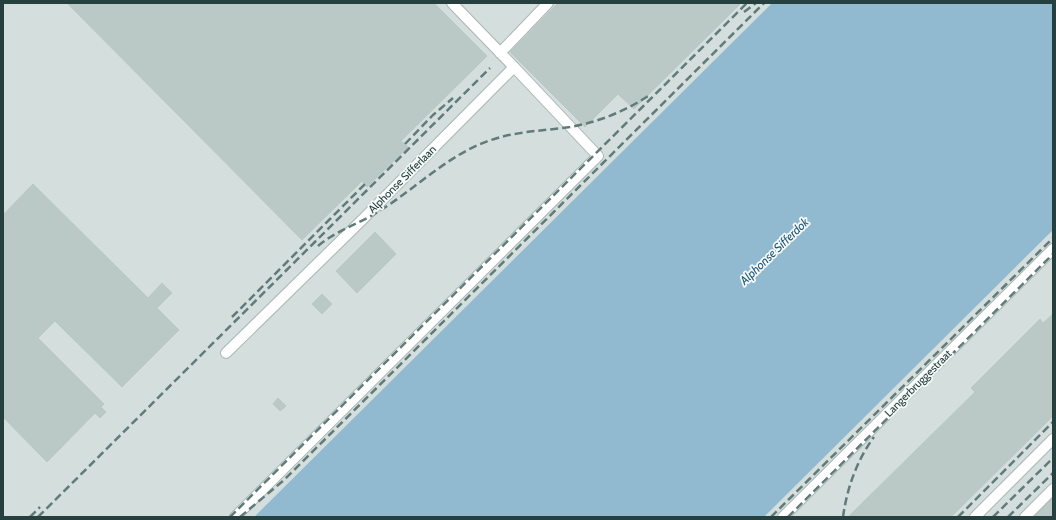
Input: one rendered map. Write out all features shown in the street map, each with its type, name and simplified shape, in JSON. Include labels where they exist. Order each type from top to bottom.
[{"type":"street","points":[[235,517],[598,156],[514,66],[452,3]]},
{"type":"street","points":[[500,53],[548,3]]},
{"type":"street","name":"Alphonse Sifferlaan","points":[[226,354],[361,221],[514,66]]},
{"type":"street","name":"Langerbruggestraat","points":[[783,517],[1053,249]]},
{"type":"street","points":[[975,517],[1053,439]]},
{"type":"street","points":[[1025,517],[1053,489]]},
{"type":"shaded area","points":[[3,3],[772,3],[254,517],[3,517]]},
{"type":"shaded area","points":[[1053,230],[1053,517],[764,517]]},
{"type":"water","name":"Alphonse Sifferdok","points":[[772,3],[1053,3],[1053,230],[764,517],[254,517]]},
{"type":"building","points":[[67,3],[434,3],[487,56],[401,141],[408,147],[367,187],[362,181],[302,240]]},
{"type":"building","points":[[558,3],[741,3],[634,109],[618,94],[585,127],[510,52]]},
{"type":"building","points":[[33,184],[148,298],[162,283],[172,293],[157,308],[179,330],[122,387],[55,321],[38,338],[104,404],[101,407],[106,412],[100,418],[95,413],[47,462],[3,417],[3,215]]},
{"type":"building","points":[[375,232],[396,254],[357,293],[336,271]]},
{"type":"building","points":[[322,294],[332,304],[322,314],[312,304]]},
{"type":"building","points":[[1053,314],[1053,416],[951,517],[848,517],[975,392],[971,388],[1040,319],[1043,323]]},
{"type":"building","points":[[278,398],[286,406],[280,411],[273,404]]},
{"type":"building","points":[[1053,498],[1053,517],[1034,517]]},
{"type":"railway","points":[[230,517],[747,3]]},
{"type":"railway","points":[[744,12],[756,3]]},
{"type":"railway","points":[[240,517],[284,480],[764,3]]},
{"type":"railway","points":[[38,517],[490,68]]},
{"type":"railway","points":[[318,246],[333,235],[381,210],[434,171],[461,153],[476,146],[501,137],[570,127],[602,119],[632,106],[651,94]]},
{"type":"railway","points":[[405,144],[433,115],[453,98]]},
{"type":"railway","points":[[232,317],[365,184]]},
{"type":"railway","points":[[771,517],[1053,238]]},
{"type":"railway","points":[[788,517],[1053,254]]},
{"type":"railway","points":[[958,517],[1053,422]]},
{"type":"railway","points":[[843,517],[850,485],[858,465],[874,437]]},
{"type":"railway","points":[[993,517],[1053,458]]},
{"type":"railway","points":[[1008,517],[1053,473]]},
{"type":"railway","points":[[30,517],[40,507]]}]
